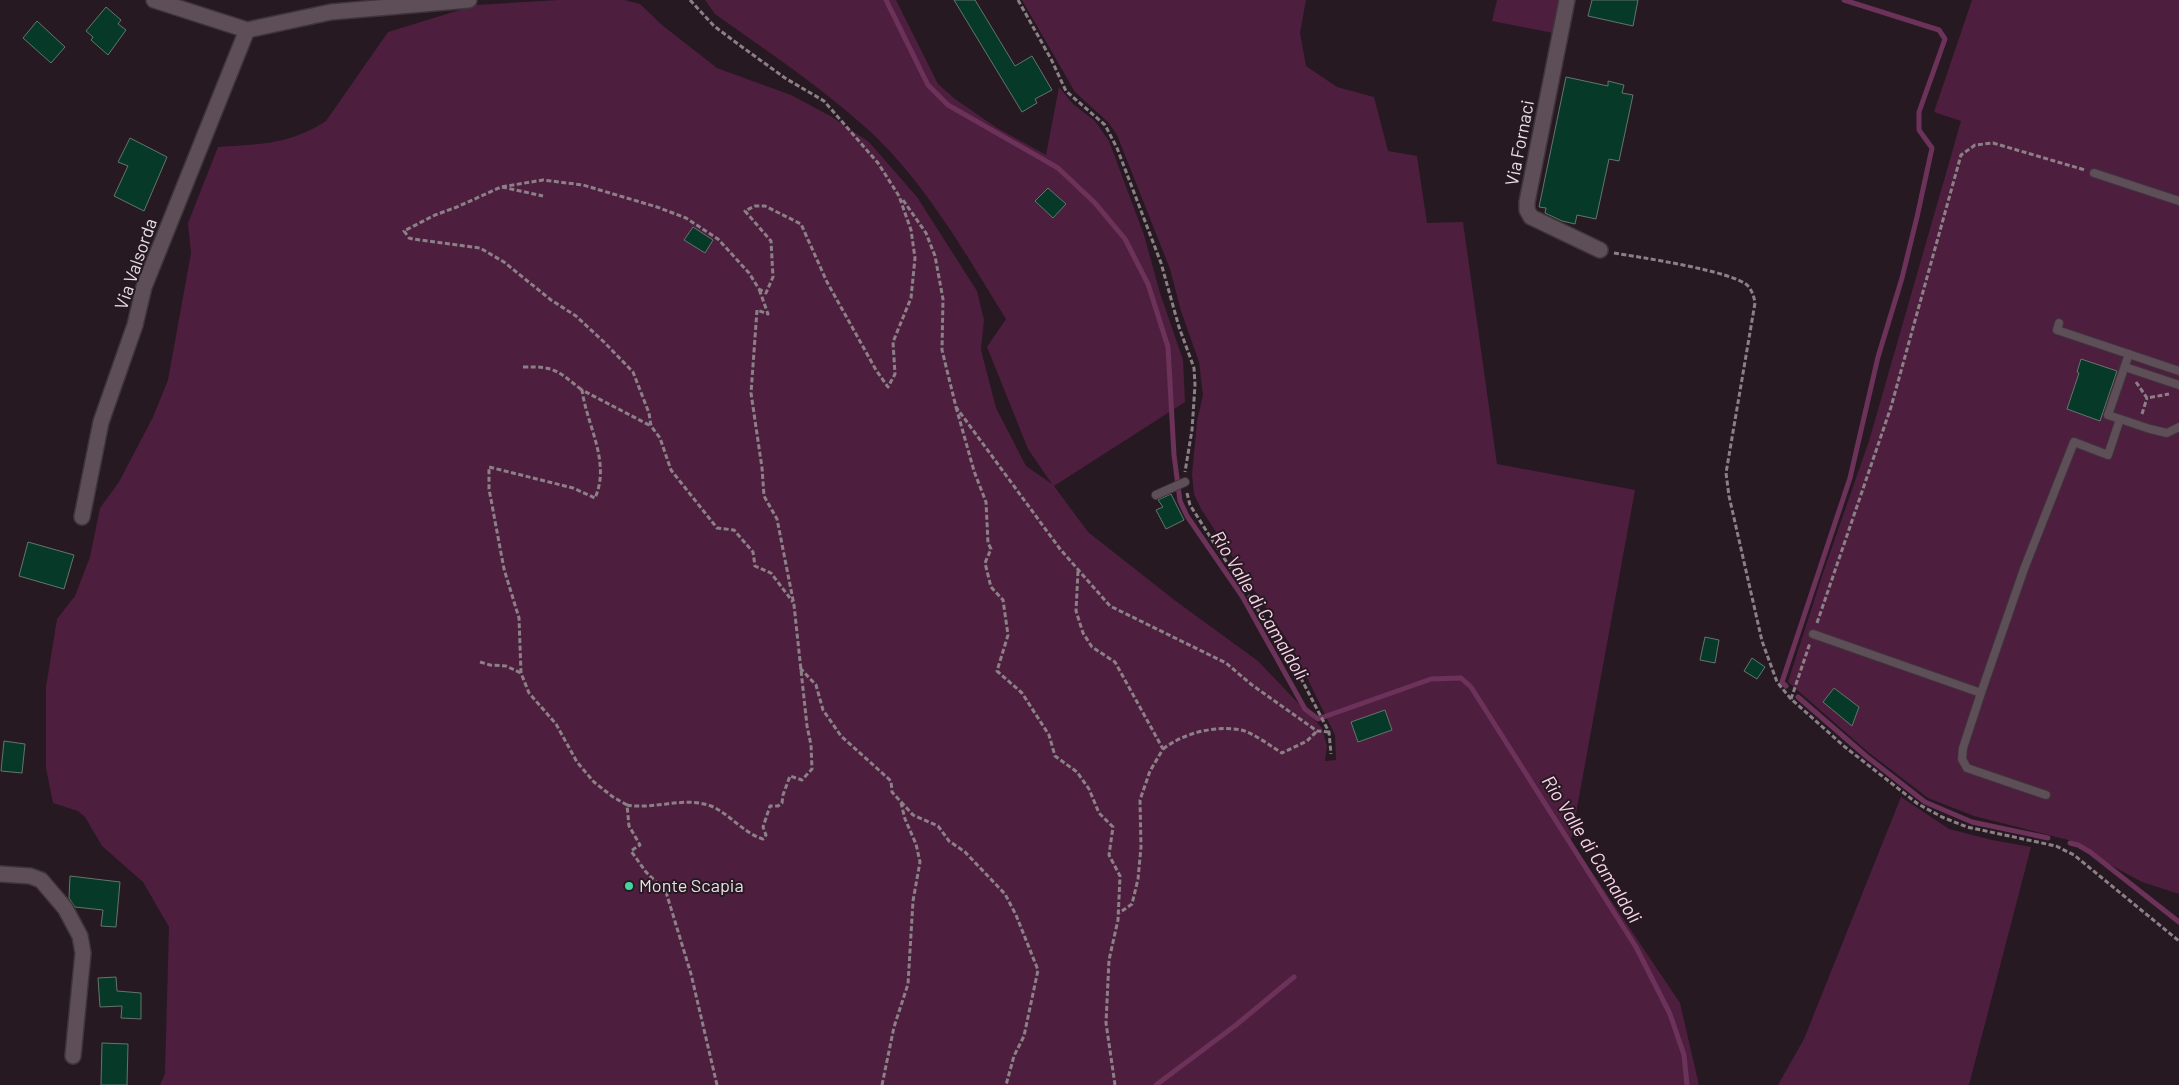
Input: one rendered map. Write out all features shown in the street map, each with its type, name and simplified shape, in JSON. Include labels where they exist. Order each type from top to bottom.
[{"type":"street","points":[[154,0],[247,30],[331,12],[469,0]]},
{"type":"street","name":"Via Fornaci","points":[[1567,0],[1527,210],[1531,217],[1600,250]]},
{"type":"street","name":"Via Valsorda","points":[[82,517],[101,422],[135,325],[144,287],[247,30]]},
{"type":"street","points":[[0,874],[30,876],[41,880],[65,908],[80,936],[83,953],[73,1056]]},
{"type":"lane","points":[[2094,173],[2179,201]]},
{"type":"lane","points":[[2104,186],[2107,177]]},
{"type":"lane","points":[[2141,199],[2144,190]]},
{"type":"lane","points":[[2059,323],[2057,330],[2096,340],[2175,367]]},
{"type":"lane","points":[[2134,353],[2125,367],[2108,415],[2166,433],[2179,427]]},
{"type":"lane","points":[[2125,367],[2179,385]]},
{"type":"lane","points":[[2046,795],[1967,768],[1962,759],[1962,748],[2024,569],[2074,442],[2108,455],[2120,420]]},
{"type":"lane","points":[[1156,495],[1185,482]]},
{"type":"lane","points":[[1813,634],[1981,693]]},
{"type":"path","points":[[690,0],[714,26],[786,78],[824,101],[878,163],[926,233],[935,256],[943,299],[942,350],[974,471],[986,502],[988,543],[991,549],[985,563],[991,587],[1003,600],[1007,617],[1008,635],[997,672],[1022,693],[1049,735],[1055,756],[1077,772],[1089,789],[1099,813],[1113,827],[1109,855],[1120,876],[1118,914],[1108,960],[1106,1023],[1115,1085]]},
{"type":"path","points":[[1018,0],[1066,90],[1105,125],[1117,148],[1161,263],[1179,326],[1194,368],[1193,421],[1185,482],[1190,505],[1288,655],[1329,732],[1331,754]]},
{"type":"path","points":[[1791,699],[1891,407],[1961,154],[1975,145],[1993,143],[2076,167]]},
{"type":"path","points":[[582,390],[598,450],[601,470],[600,486],[595,498],[573,488],[489,467],[489,489],[504,569],[519,618],[521,672],[529,693],[556,724],[577,762],[594,782],[613,797],[627,805],[650,807],[694,802],[710,806],[730,817],[751,833],[764,838],[766,835],[763,827],[768,810],[770,806],[778,806],[782,802],[790,776],[802,780],[812,768],[811,745],[793,602],[777,519],[764,496],[752,393],[757,310],[768,314],[759,289],[749,273],[718,239],[675,212],[582,185],[543,180],[500,187],[435,215],[404,231],[409,238],[413,239],[480,248],[504,262],[551,300],[576,316],[633,372],[649,413],[651,426]]},
{"type":"path","points":[[500,187],[543,196]]},
{"type":"path","points":[[759,289],[766,293],[773,277],[771,241],[745,211],[755,206],[766,206],[801,224],[828,282],[876,370],[888,387],[895,374],[893,342],[912,298],[915,258],[911,230],[899,196]]},
{"type":"path","points":[[1632,256],[1720,273],[1747,284],[1753,294],[1755,303],[1726,473],[1729,496],[1762,642],[1777,682],[1791,699],[1844,747],[1918,804],[1942,817],[1967,827],[2056,846],[2074,854],[2179,941]]},
{"type":"path","points":[[523,367],[545,366],[560,372],[582,390],[651,426],[660,438],[671,470],[706,516],[717,528],[734,530],[753,552],[756,566],[771,573],[793,602]]},
{"type":"path","points":[[2138,425],[2147,398]]},
{"type":"path","points":[[956,407],[1005,477],[1078,571],[1110,606],[1226,664],[1317,731],[1329,732]]},
{"type":"path","points":[[1078,571],[1076,611],[1083,633],[1092,647],[1115,662],[1163,749]]},
{"type":"path","points":[[480,662],[490,666],[506,666],[521,672]]},
{"type":"path","points":[[800,668],[816,685],[823,710],[841,736],[891,780],[892,792],[913,815],[938,826],[950,841],[965,852],[1005,894],[1016,915],[1038,970],[1024,1036],[1014,1056],[1006,1085]]},
{"type":"path","points":[[1118,914],[1132,904],[1138,879],[1141,847],[1140,800],[1150,771],[1163,749],[1178,738],[1212,730],[1243,730],[1282,752],[1307,742],[1317,731]]},
{"type":"path","points":[[882,1085],[894,1027],[908,984],[913,901],[920,862],[916,844],[905,819],[900,800]]},
{"type":"path","points":[[627,805],[629,826],[640,845],[631,851],[646,872],[666,892],[690,974],[717,1085]]},
{"type":"shaded area","points":[[559,0],[624,0],[640,4],[662,25],[717,68],[791,95],[832,117],[869,142],[917,197],[977,291],[984,320],[981,350],[996,408],[1026,466],[1052,484],[1028,449],[987,347],[1006,319],[942,217],[905,169],[864,126],[810,82],[715,14],[705,0],[896,0],[938,84],[955,99],[997,128],[1046,155],[1059,87],[1073,104],[1095,121],[1109,141],[1144,235],[1160,293],[1183,360],[1185,402],[1054,486],[1088,532],[1177,602],[1258,661],[1322,728],[1327,746],[1325,761],[1336,760],[1335,735],[1293,649],[1201,509],[1194,494],[1192,475],[1197,421],[1203,395],[1199,362],[1181,311],[1170,269],[1117,135],[1108,122],[1075,92],[1022,0],[1306,0],[1300,33],[1306,66],[1337,87],[1374,97],[1388,151],[1417,156],[1427,223],[1463,222],[1497,464],[1635,490],[1571,841],[1680,1003],[1699,1085],[160,1085],[165,1074],[169,927],[143,882],[102,846],[85,817],[78,811],[53,803],[46,768],[46,687],[57,619],[75,596],[90,557],[100,508],[119,482],[153,417],[168,380],[191,253],[188,223],[218,147],[261,144],[287,139],[326,121],[388,32],[476,5]]},
{"type":"shaded area","points":[[1497,0],[1560,0],[1553,33],[1492,21]]},
{"type":"shaded area","points":[[1972,0],[2179,0],[2179,894],[2142,882],[2105,862],[2076,842],[1974,816],[1928,798],[1868,752],[1788,682],[1822,576],[1869,441],[1961,121],[1934,112]]},
{"type":"shaded area","points":[[1901,797],[1949,829],[1992,840],[2031,847],[1969,1085],[1778,1085],[1804,1039]]},
{"type":"building","points":[[954,0],[975,0],[1015,66],[1032,56],[1052,90],[1035,99],[1037,103],[1022,112]]},
{"type":"building","points":[[1592,0],[1638,0],[1633,26],[1588,16]]},
{"type":"building","points":[[106,7],[121,20],[118,24],[126,30],[108,55],[91,40],[93,37],[86,31]]},
{"type":"building","points":[[37,21],[65,47],[51,63],[23,38]]},
{"type":"building","points":[[1566,77],[1608,86],[1608,81],[1624,85],[1622,93],[1633,95],[1619,161],[1609,159],[1596,219],[1577,215],[1575,224],[1562,221],[1545,213],[1546,208],[1539,207]]},
{"type":"building","points":[[130,138],[167,157],[144,211],[114,196],[128,166],[118,162]]},
{"type":"building","points":[[1048,188],[1066,204],[1053,218],[1035,201]]},
{"type":"building","points":[[693,227],[713,240],[705,253],[684,240]]},
{"type":"building","points":[[2081,359],[2117,371],[2100,421],[2067,409],[2079,373],[2077,372]]},
{"type":"building","points":[[1171,494],[1184,520],[1166,529],[1156,510],[1163,507],[1158,500]]},
{"type":"building","points":[[28,542],[74,555],[64,589],[19,576]]},
{"type":"building","points":[[1705,637],[1719,640],[1715,663],[1700,660]]},
{"type":"building","points":[[1752,658],[1765,667],[1757,679],[1744,671]]},
{"type":"building","points":[[1834,688],[1859,707],[1852,726],[1823,702]]},
{"type":"building","points":[[1385,710],[1392,730],[1358,742],[1351,722]]},
{"type":"building","points":[[4,741],[25,744],[22,773],[1,771]]},
{"type":"building","points":[[70,876],[120,882],[116,927],[101,926],[103,910],[75,907],[69,898]]},
{"type":"building","points":[[116,977],[117,991],[141,993],[141,1019],[121,1018],[122,1006],[100,1007],[98,978]]},
{"type":"building","points":[[102,1043],[128,1044],[127,1085],[101,1085]]},
{"type":"waterway","name":"Rio Valle di Camaldoli","points":[[886,0],[928,85],[948,105],[1058,168],[1095,203],[1125,239],[1148,284],[1168,347],[1174,455],[1180,501],[1187,516],[1242,596],[1305,709],[1318,719],[1431,679],[1461,678],[1471,687],[1636,947],[1670,1014],[1684,1055],[1687,1085]]},
{"type":"waterway","points":[[1786,686],[1782,682],[1850,478],[1878,357],[1902,278],[1917,217],[1932,148],[1919,130],[1919,112],[1945,39],[1939,30],[1844,0]]},
{"type":"waterway","points":[[1798,697],[1866,756],[1925,802],[1972,822],[2048,838]]},
{"type":"waterway","points":[[2070,843],[2090,852],[2179,922]]},
{"type":"waterway","points":[[1156,1085],[1236,1025],[1294,977]]},
{"type":"place","name":"Monte Scapia","points":[[629,886]]}]
